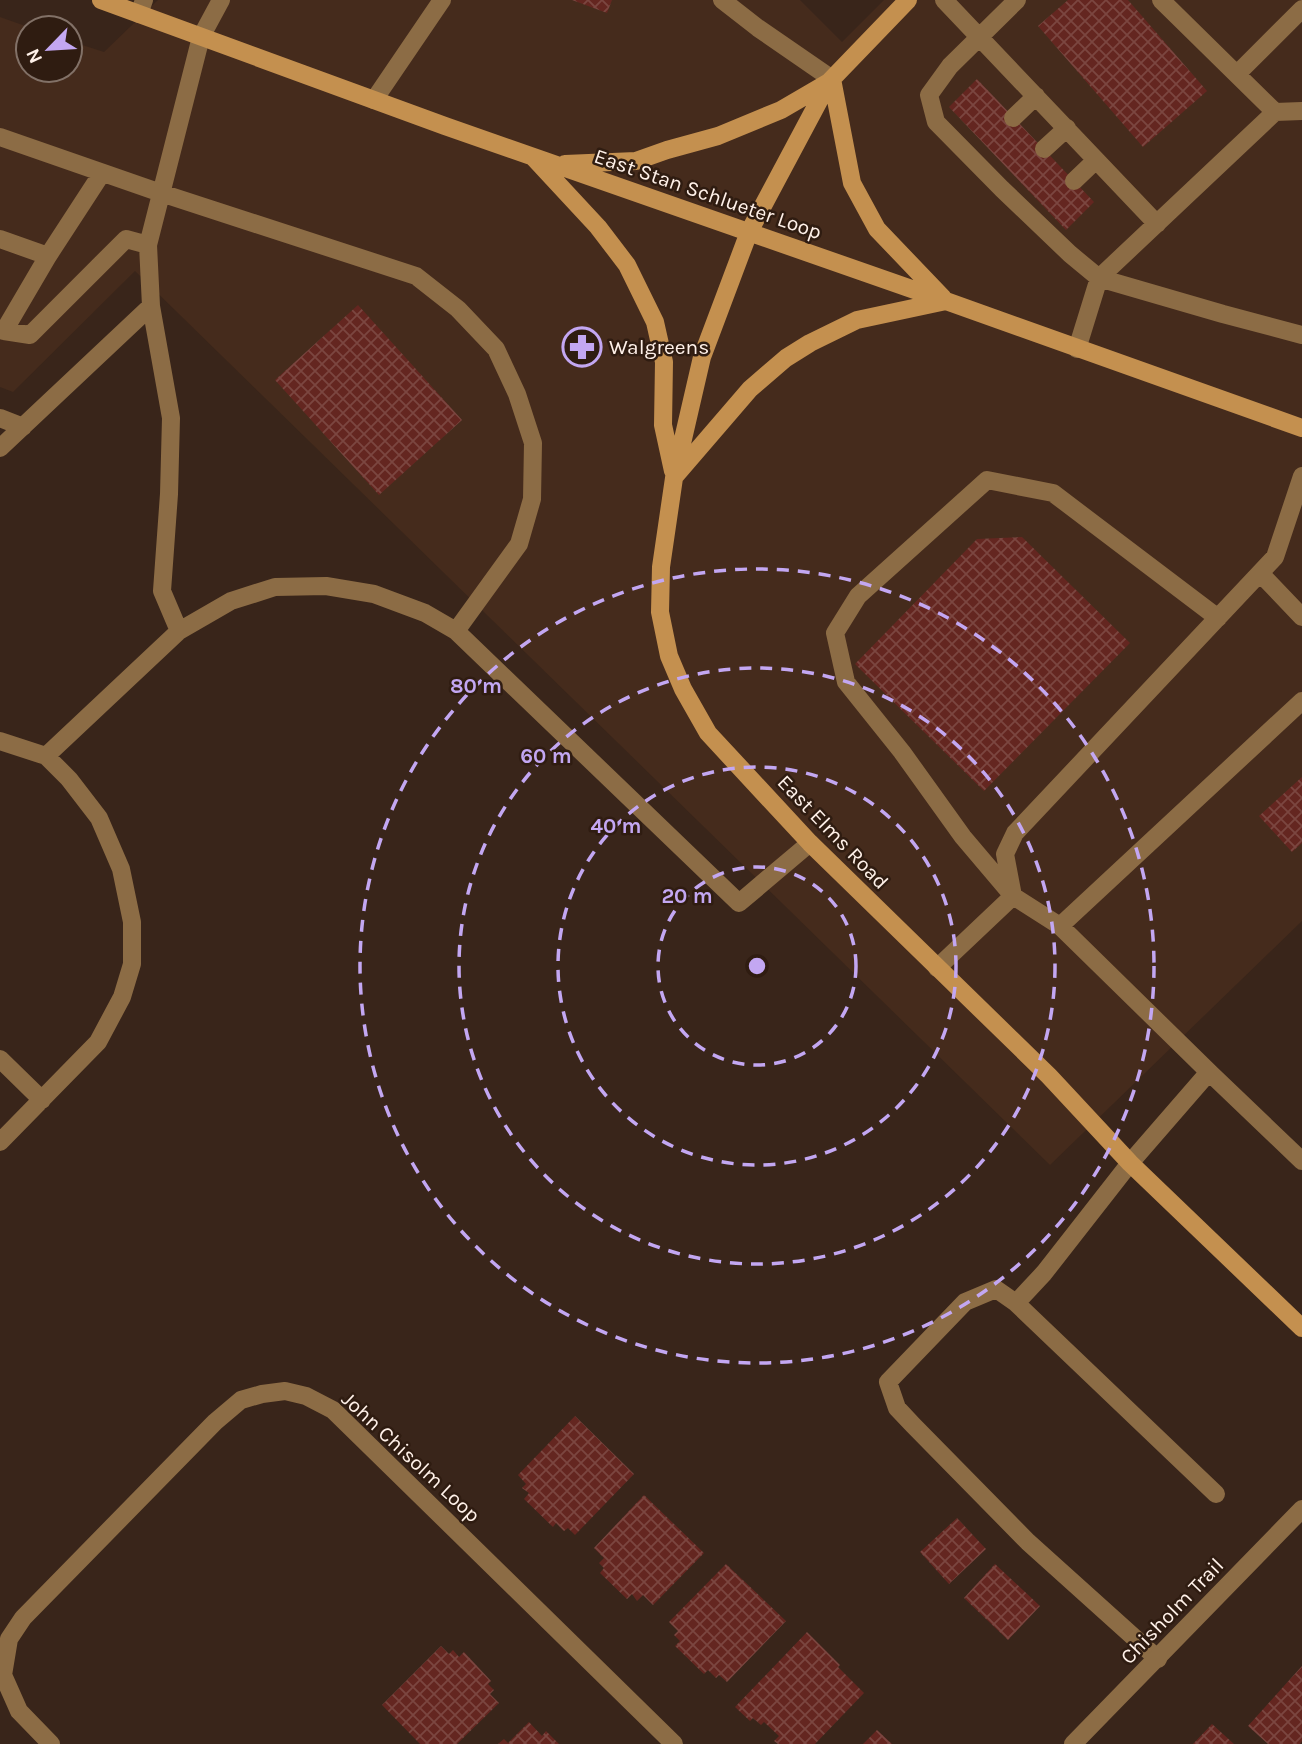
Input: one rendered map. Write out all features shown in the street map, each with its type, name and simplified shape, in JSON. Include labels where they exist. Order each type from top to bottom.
[{"type":"main road","name":"East Stan Schlueter Loop","points":[[100,0],[141,7],[201,37],[374,100],[1302,428]]},
{"type":"main road","points":[[555,164],[636,161],[730,131],[781,110],[831,81],[908,0]]},
{"type":"main road","points":[[831,81],[852,183],[877,229],[946,301]]},
{"type":"main road","name":"East Elms Road","points":[[831,81],[749,232],[702,357],[674,478],[661,567],[660,612],[669,656],[683,689],[708,733],[810,843],[1049,1076],[1130,1163],[1302,1328]]},
{"type":"main road","points":[[532,156],[598,227],[627,265],[654,322],[664,362],[663,425],[674,478]]},
{"type":"main road","points":[[674,478],[750,389],[786,358],[857,320],[946,301]]},
{"type":"street","points":[[178,631],[162,591],[171,418],[151,306],[148,245],[201,37],[221,0]]},
{"type":"street","points":[[374,100],[442,0]]},
{"type":"street","points":[[722,0],[831,81]]},
{"type":"street","points":[[944,0],[1157,224]]},
{"type":"street","points":[[1017,0],[950,66],[929,95],[936,121],[1002,189],[1038,212],[1070,254],[1099,278],[1302,335]]},
{"type":"street","points":[[1171,4],[1275,112]]},
{"type":"street","points":[[1237,74],[1302,9]]},
{"type":"street","points":[[1013,118],[1036,96]]},
{"type":"street","points":[[1077,349],[1099,278],[1275,112],[1302,111]]},
{"type":"street","points":[[1044,149],[1067,128]]},
{"type":"street","points":[[0,137],[415,276],[458,309],[496,349],[517,394],[533,443],[532,499],[519,544],[456,631]]},
{"type":"street","points":[[973,160],[986,146]]},
{"type":"street","points":[[1074,181],[1096,160]]},
{"type":"street","points":[[102,173],[2,330],[30,335],[126,239],[148,245]]},
{"type":"street","points":[[1002,189],[1016,177]]},
{"type":"street","points":[[0,239],[48,256]]},
{"type":"street","points":[[0,448],[151,306]]},
{"type":"street","points":[[0,418],[23,426]]},
{"type":"street","points":[[1013,896],[1005,854],[1015,832],[1275,557],[1302,476]]},
{"type":"street","points":[[1218,618],[1053,493],[987,480],[858,596],[835,633],[846,682],[902,752],[963,837],[1013,896],[1060,926],[1302,1161]]},
{"type":"street","points":[[1260,573],[1302,617]]},
{"type":"street","points":[[46,756],[178,631],[231,601],[275,587],[326,586],[374,594],[425,613],[456,631],[739,903],[810,843]]},
{"type":"street","points":[[1060,926],[1302,701]]},
{"type":"street","points":[[0,741],[46,756],[69,779],[99,818],[121,869],[132,922],[132,964],[122,997],[99,1042],[0,1142]]},
{"type":"street","points":[[937,968],[1013,896]]},
{"type":"street","points":[[0,1059],[42,1100]]},
{"type":"street","points":[[1016,1303],[1044,1273],[1130,1163],[1209,1072]]},
{"type":"street","points":[[1157,1658],[1028,1542],[897,1408],[888,1382],[965,1302],[996,1289],[1016,1303],[1216,1494]]},
{"type":"street","name":"John Chisolm Loop","points":[[51,1744],[19,1711],[4,1675],[9,1639],[23,1618],[215,1422],[241,1400],[285,1391],[306,1396],[332,1410],[674,1744]]},
{"type":"street","name":"Chisholm Trail","points":[[1073,1744],[1302,1509]]},
{"type":"shaded area","points":[[158,0],[800,0],[842,42],[884,0],[1302,0],[1302,921],[1050,1165],[135,271],[13,392],[0,387],[0,17],[14,22],[14,84],[84,84],[84,46],[104,52]]},
{"type":"building","points":[[572,0],[612,0],[607,13]]},
{"type":"building","points":[[1068,0],[1128,0],[1207,91],[1143,147],[1038,26]]},
{"type":"building","points":[[977,79],[1094,202],[1066,230],[949,107]]},
{"type":"building","points":[[358,305],[462,420],[379,495],[275,380]]},
{"type":"building","points":[[1022,537],[1130,643],[984,791],[855,664],[977,539]]},
{"type":"building","points":[[1302,777],[1302,843],[1292,852],[1259,816]]},
{"type":"building","points":[[575,1416],[634,1474],[575,1535],[568,1528],[564,1531],[556,1523],[553,1527],[524,1499],[529,1493],[522,1488],[526,1484],[518,1475]]},
{"type":"building","points":[[644,1495],[704,1553],[653,1605],[643,1595],[637,1601],[632,1594],[627,1599],[600,1573],[604,1568],[599,1563],[604,1558],[594,1548]]},
{"type":"building","points":[[957,1518],[986,1549],[949,1584],[920,1552]]},
{"type":"building","points":[[726,1564],[786,1621],[727,1682],[719,1675],[716,1678],[708,1670],[704,1674],[675,1646],[680,1641],[674,1635],[678,1631],[669,1622]]},
{"type":"building","points":[[995,1564],[1040,1606],[1008,1640],[964,1598]]},
{"type":"building","points":[[807,1632],[864,1693],[815,1744],[778,1744],[774,1741],[779,1736],[764,1722],[761,1725],[753,1718],[750,1721],[735,1707]]},
{"type":"building","points":[[441,1646],[449,1654],[453,1650],[459,1657],[464,1652],[491,1681],[488,1684],[494,1690],[490,1694],[499,1703],[457,1744],[420,1744],[382,1705]]},
{"type":"building","points":[[1302,1666],[1302,1741],[1300,1744],[1268,1744],[1248,1726]]},
{"type":"building","points":[[529,1722],[542,1736],[546,1731],[559,1744],[498,1744],[504,1739],[508,1743]]},
{"type":"building","points":[[1212,1724],[1234,1744],[1193,1744]]},
{"type":"building","points":[[877,1730],[892,1744],[863,1744]]},
{"type":"place","name":"Walgreens","points":[[582,347]]}]
